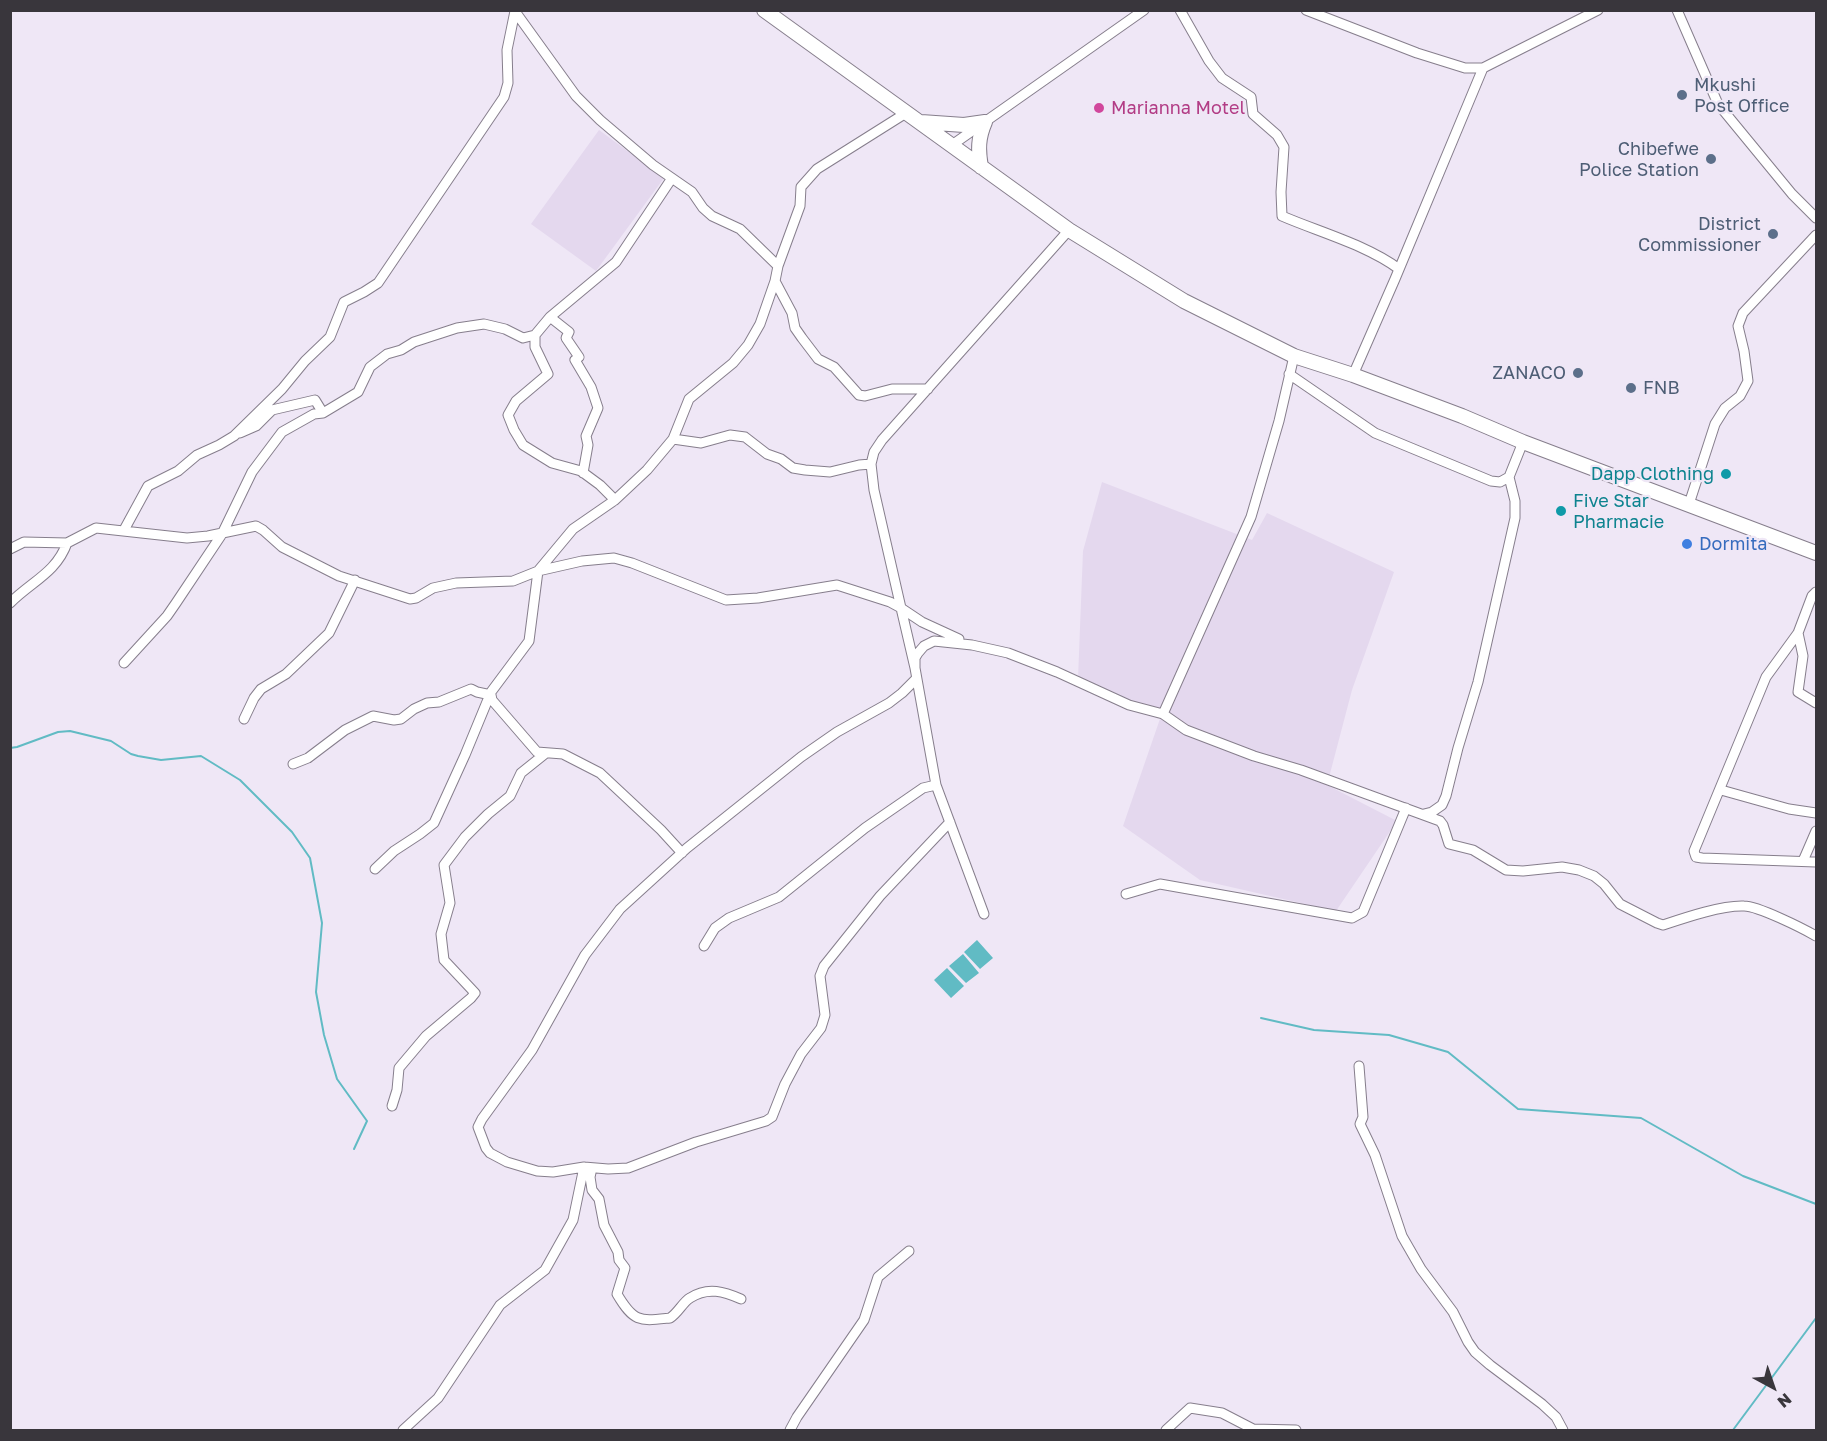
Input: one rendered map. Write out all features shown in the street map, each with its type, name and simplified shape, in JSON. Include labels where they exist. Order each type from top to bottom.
[{"type":"main road","points":[[764,10],[1069,230],[1184,301],[1294,356],[1353,375],[1816,553]]},
{"type":"main road","points":[[919,122],[964,125],[985,122],[978,148],[981,166]]},
{"type":"street","points":[[952,145],[1144,10]]},
{"type":"street","points":[[1180,10],[1209,61],[1222,78],[1251,98],[1253,114],[1277,135],[1284,147],[1282,216],[1361,248],[1389,261],[1399,269]]},
{"type":"street","points":[[1306,10],[1417,54],[1465,68],[1483,68],[1598,10]]},
{"type":"street","points":[[1677,10],[1718,104],[1792,194],[1816,218]]},
{"type":"street","points":[[515,11],[576,96],[618,137],[692,192],[712,216],[740,229],[778,266]]},
{"type":"street","points":[[234,436],[330,337],[344,302],[378,283],[504,97],[508,83],[507,50],[515,11]]},
{"type":"street","points":[[1465,68],[1474,85]]},
{"type":"street","points":[[1353,375],[1483,68]]},
{"type":"street","points":[[375,870],[394,851],[434,822],[490,694],[529,641],[538,571],[573,529],[615,500],[647,470],[673,439],[689,399],[733,363],[748,345],[760,324],[775,281],[778,266],[800,206],[801,187],[817,170],[906,112]]},
{"type":"street","points":[[124,663],[167,616],[222,534],[252,472],[282,432],[314,414],[323,413],[358,392],[370,367],[378,360],[414,342],[457,328],[484,324],[506,329],[523,338],[535,335],[550,317],[616,262],[672,178]]},
{"type":"street","points":[[915,668],[874,490],[871,464],[874,452],[882,440],[1069,230]]},
{"type":"street","points":[[1689,504],[1715,424],[1725,408],[1740,396],[1748,381],[1738,326],[1743,313],[1816,236]]},
{"type":"street","points":[[775,281],[792,313],[795,328],[802,338],[818,359],[834,367],[859,395],[866,396],[892,389],[928,389]]},
{"type":"street","points":[[550,317],[569,332],[566,338],[579,357],[575,360],[591,387],[598,408],[586,436],[588,445],[583,473]]},
{"type":"street","points":[[535,335],[535,347],[548,374],[516,401],[508,415],[514,430],[524,445],[552,463],[581,471],[615,500]]},
{"type":"street","points":[[1163,714],[1251,517],[1279,421],[1294,356]]},
{"type":"street","points":[[1289,374],[1375,433],[1491,481],[1500,482],[1509,477]]},
{"type":"street","points":[[124,530],[148,486],[178,471],[197,454],[219,446],[256,426],[272,410],[315,400],[323,413]]},
{"type":"street","points":[[673,439],[701,443],[730,435],[745,437],[767,454],[781,459],[793,468],[805,470],[830,472],[871,464]]},
{"type":"street","points":[[1424,814],[1442,805],[1446,796],[1478,682],[1515,518],[1515,501],[1509,477],[1523,442]]},
{"type":"street","points":[[10,549],[24,542],[67,543],[96,528],[187,538],[259,527],[282,547],[339,576],[410,599],[433,588],[456,583],[513,581],[538,571],[582,561],[614,558],[726,600],[758,598],[837,585],[890,602],[922,622],[972,645]]},
{"type":"street","points":[[10,603],[49,572],[62,555],[67,543]]},
{"type":"street","points":[[244,719],[261,689],[286,674],[331,631],[356,580]]},
{"type":"street","points":[[1816,592],[1812,596],[1798,633],[1766,677],[1694,851],[1696,857],[1816,862]]},
{"type":"street","points":[[1798,633],[1803,656],[1798,692],[1816,703]]},
{"type":"street","points":[[984,914],[936,785],[916,679],[915,658],[924,646],[934,641],[972,645],[1008,653],[1057,672],[1129,705],[1163,714],[1186,730],[1424,814],[1442,822],[1449,844],[1473,850],[1506,870],[1523,872],[1563,867],[1579,870],[1594,876],[1604,884],[1620,904],[1657,923],[1663,925],[1706,912],[1745,906],[1816,936]]},
{"type":"street","points":[[916,679],[889,703],[837,732],[801,757],[682,853],[620,909],[585,955],[532,1050],[493,1100],[478,1127],[486,1148],[490,1153],[507,1162],[546,1172],[588,1167],[628,1168],[696,1142],[766,1121],[772,1117],[792,1070],[821,1028],[825,1015],[820,976],[824,966],[880,897],[950,822]]},
{"type":"street","points":[[292,764],[308,758],[345,730],[373,716],[401,719],[427,703],[439,702],[471,689],[490,694]]},
{"type":"street","points":[[490,694],[492,700],[537,752],[563,754],[600,773],[682,853]]},
{"type":"street","points":[[392,1106],[397,1090],[399,1068],[426,1036],[471,999],[475,993],[444,960],[441,929],[448,916],[450,903],[444,865],[465,837],[510,796],[521,773],[546,753]]},
{"type":"street","points":[[704,946],[715,928],[729,918],[779,897],[865,828],[923,788],[936,785]]},
{"type":"street","points":[[1721,790],[1789,809],[1816,813]]},
{"type":"street","points":[[1126,894],[1160,884],[1352,918],[1363,912],[1406,808]]},
{"type":"street","points":[[1803,861],[1816,831]]},
{"type":"street","points":[[1359,1066],[1363,1117],[1360,1124],[1375,1155],[1402,1236],[1421,1269],[1450,1307],[1475,1352],[1542,1404],[1556,1417],[1563,1431]]},
{"type":"street","points":[[588,1167],[592,1187],[599,1199],[604,1227],[625,1268],[617,1294],[633,1315],[644,1321],[670,1318],[689,1298],[703,1293],[723,1291],[741,1299]]},
{"type":"street","points":[[404,1431],[438,1398],[500,1305],[545,1270],[573,1220],[588,1167]]},
{"type":"street","points":[[790,1431],[797,1417],[864,1320],[878,1277],[909,1251]]},
{"type":"street","points":[[1166,1431],[1190,1408],[1222,1413],[1253,1429],[1296,1431]]},
{"type":"shaded area","points":[[599,130],[664,178],[596,271],[531,224]]},
{"type":"shaded area","points":[[1102,482],[1252,540],[1267,513],[1394,572],[1352,690],[1327,785],[1397,821],[1336,911],[1200,880],[1123,826],[1162,713],[1078,679],[1083,551]]},
{"type":"water","points":[[977,940],[993,958],[980,969],[964,952]]},
{"type":"water","points":[[963,954],[979,973],[966,983],[949,966]]},
{"type":"water","points":[[947,968],[964,986],[951,998],[934,980]]},
{"type":"waterway","points":[[10,748],[58,732],[70,731],[111,741],[138,756],[161,760],[201,756],[240,780],[292,832],[310,858],[322,923],[316,992],[324,1035],[337,1079],[367,1121],[354,1149]]},
{"type":"waterway","points":[[1261,1018],[1314,1030],[1389,1035],[1448,1052],[1518,1109],[1641,1118],[1743,1176],[1816,1204]]},
{"type":"waterway","points":[[1733,1430],[1816,1318]]},
{"type":"place","name":"Mkushi Post Office","points":[[1682,95]]},
{"type":"place","name":"Marianna Motel","points":[[1099,108]]},
{"type":"place","name":"Chibefwe Police Station","points":[[1711,159]]},
{"type":"place","name":"District Commissioner","points":[[1773,234]]},
{"type":"place","name":"ZANACO","points":[[1578,373]]},
{"type":"place","name":"FNB","points":[[1631,388]]},
{"type":"place","name":"Dapp Clothing","points":[[1726,474]]},
{"type":"place","name":"Five Star Pharmacie","points":[[1561,511]]},
{"type":"place","name":"Dormita","points":[[1687,544]]}]
